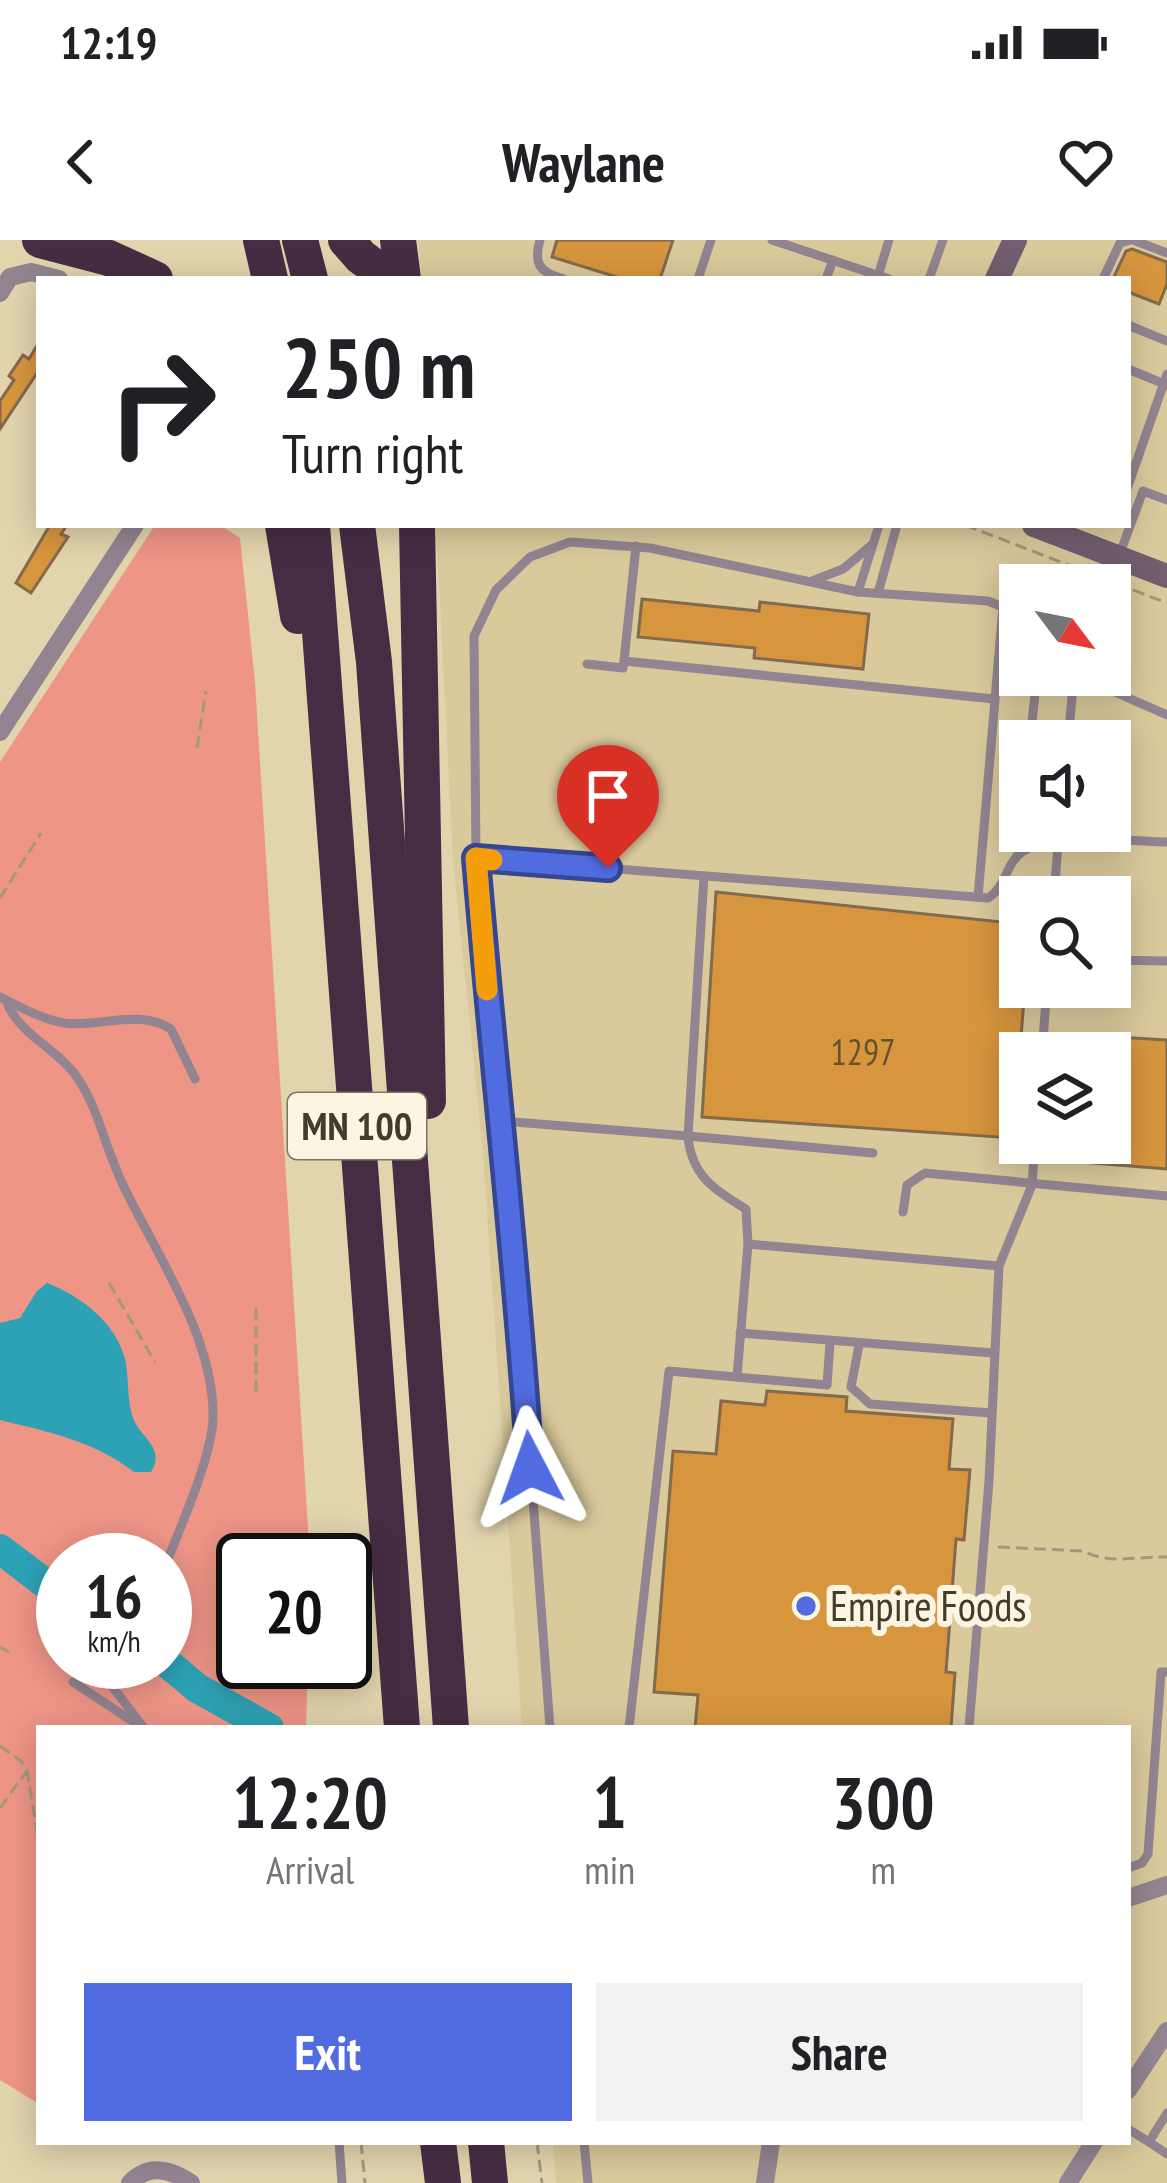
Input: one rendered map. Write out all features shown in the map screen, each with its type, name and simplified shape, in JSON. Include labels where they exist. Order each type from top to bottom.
[{"type":"highway","points":[[261,240],[269,276]]},
{"type":"highway","points":[[300,240],[309,276]]},
{"type":"highway","points":[[346,240],[387,276]]},
{"type":"highway","points":[[398,240],[403,276]]},
{"type":"highway","points":[[36,256],[110,258],[149,276]]},
{"type":"highway","points":[[284,528],[337,848]]},
{"type":"highway","name":"MN 100","points":[[312,528],[402,1725]]},
{"type":"highway","name":"MN 100","points":[[357,528],[374,662],[452,1725]]},
{"type":"highway","points":[[419,536],[435,1519]]},
{"type":"highway","points":[[438,2145],[443,2183]]},
{"type":"highway","points":[[486,2145],[490,2183]]},
{"type":"street","points":[[998,276],[1015,240]]},
{"type":"street","points":[[0,293],[10,277],[36,256]]},
{"type":"street","points":[[0,732],[133,528]]},
{"type":"street","points":[[1042,528],[1167,576]]},
{"type":"street","points":[[1131,1897],[1167,1885]]},
{"type":"street","points":[[1131,2085],[1167,2031]]},
{"type":"street","points":[[765,2183],[771,2145]]},
{"type":"street","points":[[1068,2183],[1092,2145]]},
{"type":"street","points":[[130,2183],[151,2170],[166,2170],[191,2183]]},
{"type":"lane","points":[[540,240],[539,266],[554,276]]},
{"type":"lane","points":[[699,276],[710,240]]},
{"type":"lane","points":[[772,240],[881,276]]},
{"type":"lane","points":[[819,256],[824,240]]},
{"type":"lane","points":[[884,276],[889,240]]},
{"type":"lane","points":[[930,276],[943,240]]},
{"type":"lane","points":[[1104,276],[1120,243],[1132,240],[1167,253]]},
{"type":"lane","points":[[827,276],[832,260]]},
{"type":"lane","points":[[1131,326],[1167,341]]},
{"type":"lane","points":[[1131,370],[1166,381],[1131,478]]},
{"type":"lane","points":[[1131,487],[1167,500]]},
{"type":"lane","points":[[1131,524],[1143,491]]},
{"type":"lane","points":[[858,592],[878,528]]},
{"type":"lane","points":[[878,593],[896,528]]},
{"type":"lane","points":[[1119,556],[1129,528]]},
{"type":"lane","points":[[550,1725],[502,1121],[476,858],[474,636],[496,590],[530,557],[570,542],[636,546],[858,592],[999,605]]},
{"type":"lane","points":[[810,582],[843,569],[873,544]]},
{"type":"lane","points":[[587,664],[623,668],[636,546]]},
{"type":"lane","points":[[978,897],[999,648]]},
{"type":"lane","points":[[624,662],[994,699]]},
{"type":"lane","points":[[1123,696],[1167,715]]},
{"type":"lane","points":[[1131,840],[1167,842]]},
{"type":"lane","points":[[476,858],[988,898],[998,892],[1022,852]]},
{"type":"lane","points":[[704,876],[688,1136],[699,1174],[710,1187],[746,1209],[748,1244],[736,1377]]},
{"type":"lane","points":[[1131,960],[1167,961]]},
{"type":"lane","points":[[3,999],[68,1024],[138,1019],[164,1024],[195,1079]]},
{"type":"lane","points":[[3,999],[18,1022],[61,1057],[88,1095],[122,1184],[172,1278],[206,1368],[212,1433],[177,1533]]},
{"type":"lane","points":[[502,1121],[873,1153]]},
{"type":"lane","points":[[969,1725],[999,1266],[1032,1185],[1034,1164]]},
{"type":"lane","points":[[903,1212],[907,1185],[925,1173],[1167,1196]]},
{"type":"lane","points":[[748,1244],[999,1266]]},
{"type":"lane","points":[[740,1334],[993,1352]]},
{"type":"lane","points":[[628,1725],[670,1371],[826,1385],[830,1343]]},
{"type":"lane","points":[[859,1345],[851,1387],[870,1404],[991,1413]]},
{"type":"lane","points":[[1131,1867],[1148,1854],[1161,1672],[1167,1672]]},
{"type":"lane","points":[[84,1689],[139,1725]]},
{"type":"lane","points":[[114,1689],[142,1725]]},
{"type":"lane","points":[[1149,2142],[1167,2113]]},
{"type":"lane","points":[[1131,2131],[1167,2154]]},
{"type":"lane","points":[[340,2145],[343,2183]]},
{"type":"lane","points":[[584,2145],[588,2183]]},
{"type":"path","points":[[973,528],[1167,603]]},
{"type":"path","points":[[197,748],[206,691]]},
{"type":"path","points":[[0,898],[41,832]]},
{"type":"path","points":[[109,1282],[155,1362]]},
{"type":"path","points":[[256,1304],[256,1392]]},
{"type":"path","points":[[983,1546],[1083,1551],[1094,1557],[1134,1560],[1167,1557]]},
{"type":"path","points":[[0,1647],[9,1652]]},
{"type":"path","points":[[0,1746],[27,1771],[36,1826]]},
{"type":"path","points":[[0,1808],[27,1771]]},
{"type":"path","points":[[361,2145],[364,2183]]},
{"type":"path","points":[[537,2145],[542,2183]]},
{"type":"shaded area","points":[[418,240],[1167,240],[1167,2183],[556,2183],[553,2145],[1131,2145],[1131,1725],[522,1725],[483,1153],[453,860],[436,528],[1131,528],[1131,276],[422,276]]},
{"type":"shaded area","points":[[153,528],[225,528],[240,538],[255,682],[308,1533],[216,1533],[216,1689],[307,1689],[306,1725],[36,1725],[36,2102],[0,2080],[0,762]]},
{"type":"water","points":[[47,1283],[84,1303],[114,1334],[125,1359],[132,1415],[156,1456],[151,1472],[134,1472],[87,1445],[0,1420],[0,1323],[20,1318]]},
{"type":"building","points":[[557,240],[673,240],[661,276],[613,276],[552,257]]},
{"type":"building","points":[[1126,251],[1167,262],[1167,284],[1159,304],[1131,293],[1131,276],[1114,276]]},
{"type":"building","points":[[36,347],[36,375],[0,429],[0,401],[14,380],[9,376],[23,355],[29,359]]},
{"type":"building","points":[[48,528],[65,528],[61,534],[68,537],[31,593],[16,583]]},
{"type":"building","points":[[642,599],[759,611],[760,602],[869,614],[863,669],[754,658],[755,648],[638,637]]},
{"type":"building","points":[[716,892],[999,922],[999,1008],[1023,1008],[1021,1032],[999,1032],[999,1137],[702,1117]]},
{"type":"building","points":[[1131,1038],[1167,1040],[1167,1169],[1106,1164],[1131,1164]]},
{"type":"building","name":"Empire Foods","points":[[767,1391],[847,1397],[846,1411],[953,1419],[949,1469],[970,1470],[964,1540],[956,1539],[946,1672],[955,1673],[951,1725],[695,1725],[698,1695],[654,1692],[673,1451],[716,1454],[721,1401],[765,1405]]},
{"type":"waterway","points":[[0,1549],[36,1576]]},
{"type":"waterway","points":[[192,1684],[264,1725]]},
{"type":"slow traffic","points":[[487,990],[476,858],[492,860]]},
{"type":"place","name":"Empire Foods","points":[[806,1606]]},
{"type":"route","points":[[530,1468],[518,1284],[476,858],[608,868]]}]
